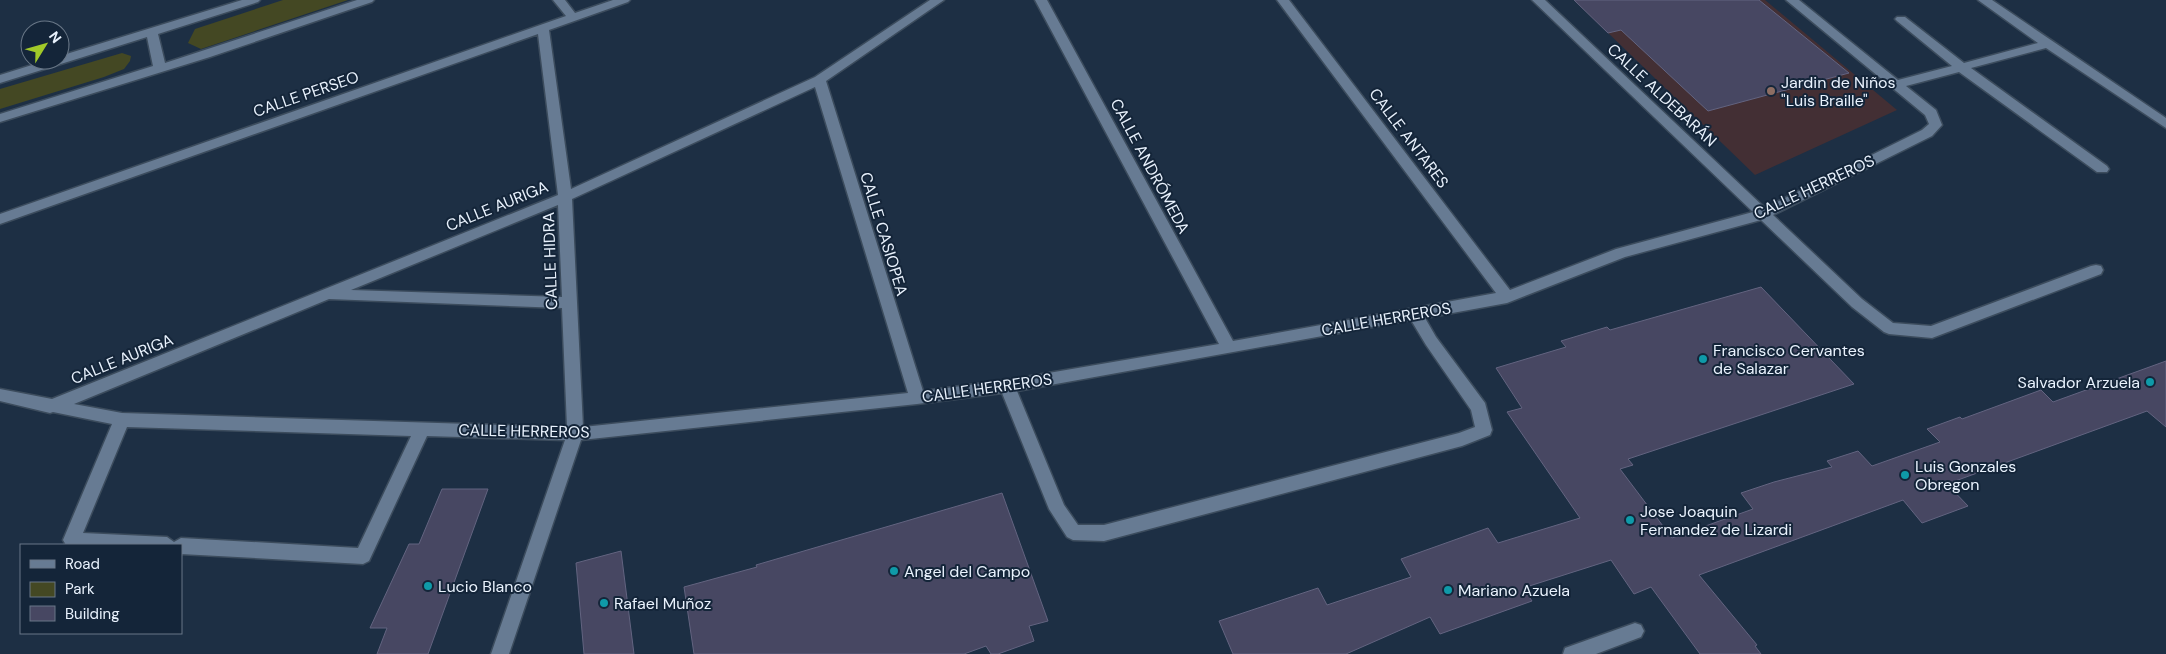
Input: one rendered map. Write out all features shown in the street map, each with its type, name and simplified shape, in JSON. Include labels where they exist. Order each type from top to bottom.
[{"type":"street","points":[[0,79],[254,0]]},
{"type":"street","points":[[0,118],[368,0]]},
{"type":"street","points":[[559,0],[573,18]]},
{"type":"street","name":"CALLE PERSEO","points":[[0,219],[624,0]]},
{"type":"street","name":"CALLE AURIGA","points":[[50,407],[565,197],[819,80],[938,0]]},
{"type":"street","name":"CALLE ANDRÓMEDA","points":[[1041,0],[1229,348]]},
{"type":"street","name":"CALLE ANTARES","points":[[1283,0],[1507,297]]},
{"type":"street","name":"CALLE ALDEBARÁN","points":[[1538,0],[1857,304],[1889,328],[1932,332],[2096,270]]},
{"type":"street","points":[[1792,0],[1896,86],[1960,66],[2047,44]]},
{"type":"street","points":[[1984,0],[2166,124]]},
{"type":"street","points":[[1901,19],[1960,66],[2102,169]]},
{"type":"street","name":"CALLE HIDRA","points":[[544,27],[565,197],[575,434]]},
{"type":"street","points":[[152,32],[160,68]]},
{"type":"street","name":"CALLE CASIOPEA","points":[[819,80],[916,398]]},
{"type":"street","name":"CALLE HERREROS","points":[[0,395],[50,407],[122,420],[575,434],[916,398],[1007,386],[1507,297],[1621,253],[1764,214],[1927,133],[1936,125],[1931,113],[1896,86]]},
{"type":"street","points":[[327,294],[569,303]]},
{"type":"street","points":[[1007,386],[1057,509],[1074,532],[1104,533],[1462,439],[1484,430],[1479,408],[1431,341],[1415,314]]},
{"type":"street","points":[[122,420],[72,540],[148,544]]},
{"type":"street","points":[[182,546],[363,556],[422,429]]},
{"type":"street","points":[[500,654],[575,434]]},
{"type":"street","points":[[1572,654],[1635,631]]},
{"type":"shaded area","name":"Jardin de Niños \"Luis Braille\"","points":[[1574,0],[1765,0],[1897,110],[1755,175]]},
{"type":"green space","points":[[283,0],[348,0],[201,49],[188,43],[195,29]]},
{"type":"green space","points":[[122,53],[131,56],[124,69],[0,109],[0,89],[70,70],[70,68]]},
{"type":"building","points":[[1574,0],[1759,0],[1849,73],[1708,111],[1621,30],[1608,33]]},
{"type":"building","points":[[1761,287],[1854,384],[1628,459],[1633,465],[1620,469],[1672,538],[1753,509],[1741,493],[1774,482],[1832,467],[1827,461],[1858,451],[1872,466],[1940,442],[1927,429],[1960,417],[1962,419],[2041,390],[2053,402],[2166,361],[2166,427],[2147,411],[1947,484],[1968,506],[1922,523],[1903,500],[1699,575],[1757,645],[1755,646],[1761,654],[1700,654],[1651,587],[1634,594],[1611,560],[1523,588],[1532,601],[1440,634],[1430,617],[1346,654],[1233,654],[1219,621],[1318,588],[1327,605],[1411,577],[1401,559],[1488,528],[1498,543],[1580,518],[1507,412],[1522,408],[1496,368],[1566,347],[1561,341],[1607,327],[1610,330]]},
{"type":"building","name":"Lucio Blanco","points":[[442,489],[488,489],[428,654],[377,654],[387,628],[370,628],[409,544],[419,544]]},
{"type":"building","name":"Angel del Campo","points":[[1002,493],[1048,621],[1029,626],[1034,641],[998,654],[991,654],[986,646],[964,654],[694,654],[684,587],[757,567],[756,565]]},
{"type":"building","name":"Rafael Muñoz","points":[[621,551],[634,654],[584,654],[576,563]]},
{"type":"place","name":"Jardin de Niños \"Luis Braille\"","points":[[1771,91]]},
{"type":"place","name":"Francisco Cervantes de Salazar","points":[[1703,359]]},
{"type":"place","name":"Salvador Arzuela","points":[[2150,382]]},
{"type":"place","name":"Luis Gonzales Obregon","points":[[1905,475]]},
{"type":"place","name":"Jose Joaquin Fernandez de Lizardi","points":[[1630,520]]},
{"type":"place","name":"Angel del Campo","points":[[894,571]]},
{"type":"place","name":"Lucio Blanco","points":[[428,586]]},
{"type":"place","name":"Mariano Azuela","points":[[1448,590]]},
{"type":"place","name":"Rafael Muñoz","points":[[604,603]]}]
